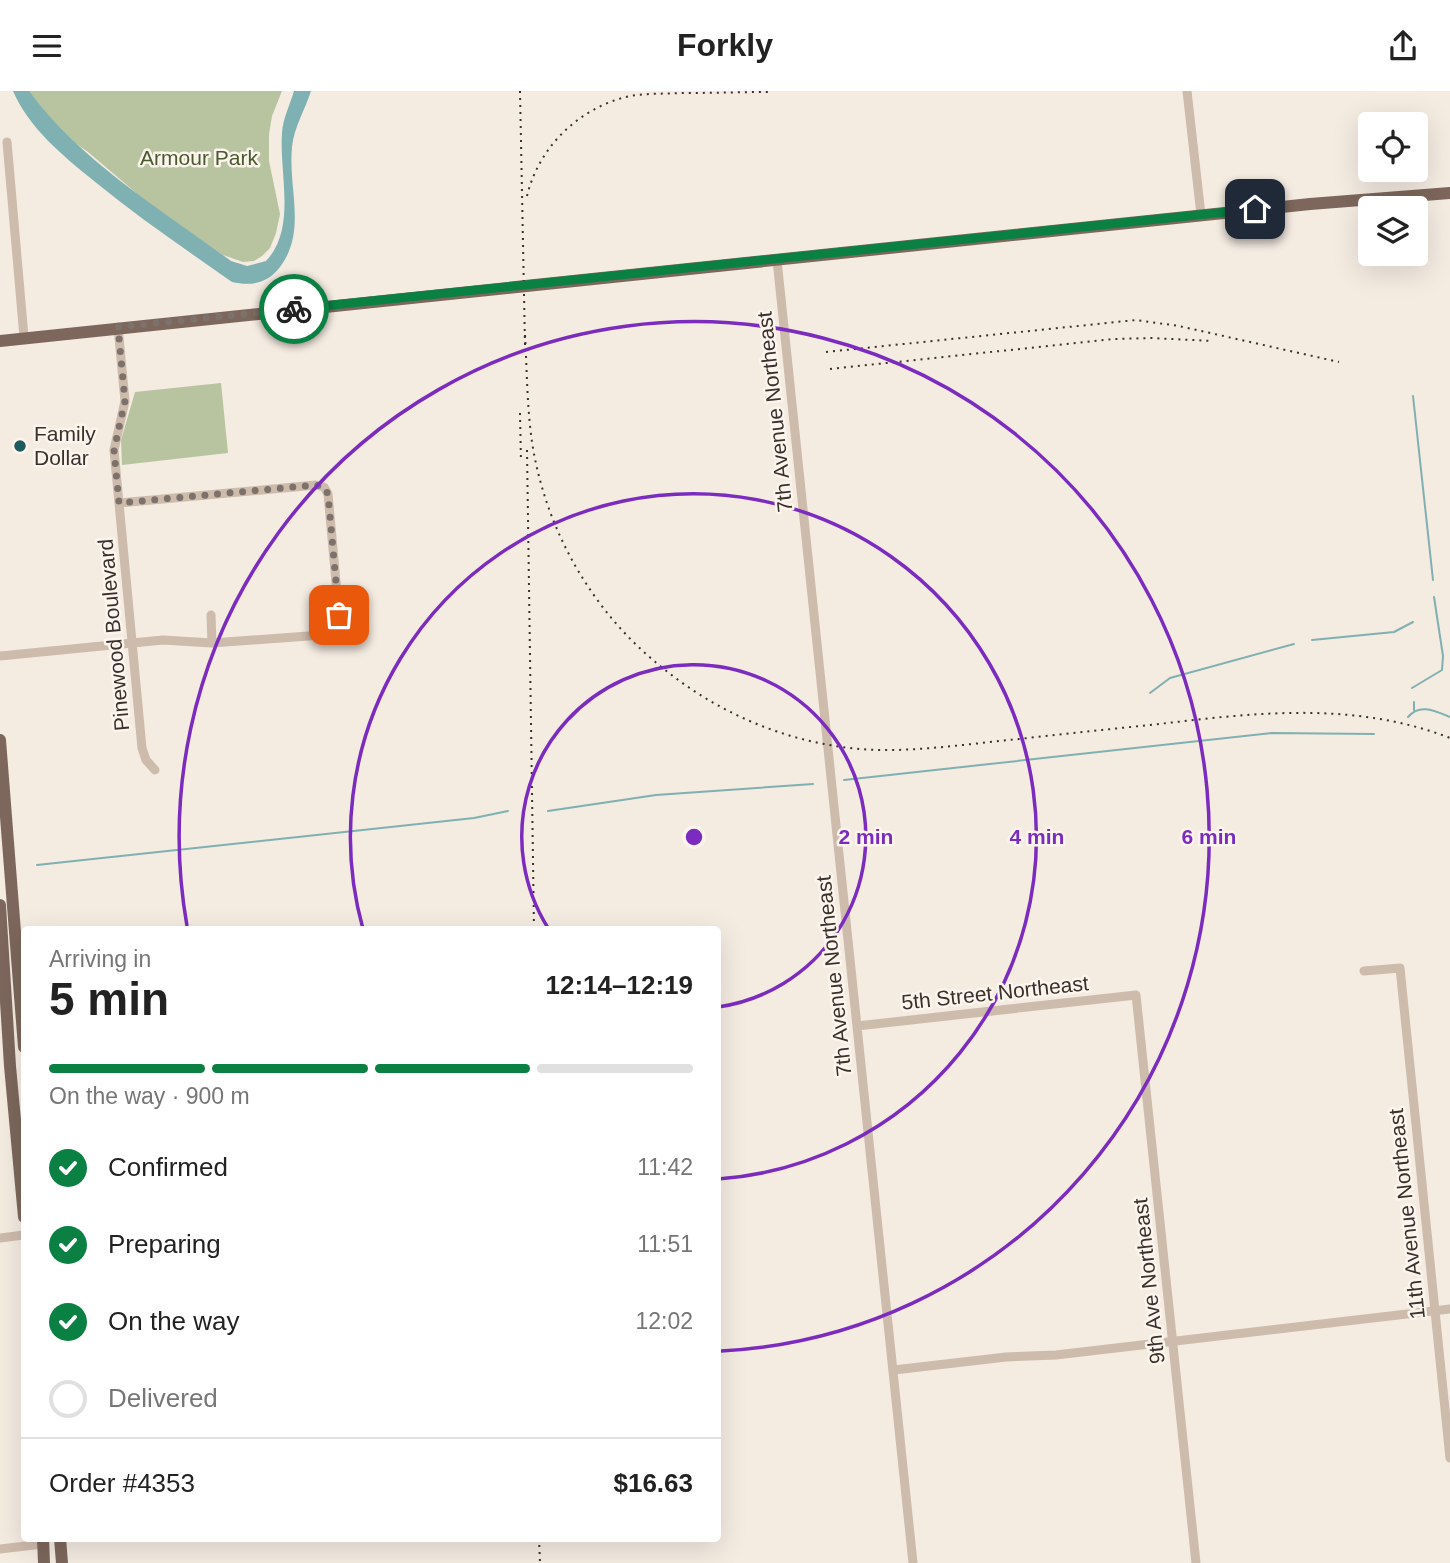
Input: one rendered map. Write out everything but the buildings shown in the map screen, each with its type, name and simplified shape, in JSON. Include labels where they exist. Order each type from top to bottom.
[{"type":"main road","points":[[0,341],[1366,198],[1450,193]]},
{"type":"main road","points":[[0,740],[5,861],[21,1018]]},
{"type":"main road","points":[[0,905],[21,1185]]},
{"type":"main road","points":[[43,1542],[44,1563]]},
{"type":"main road","points":[[44,1542],[54,1552],[55,1563]]},
{"type":"main road","points":[[60,1542],[62,1563]]},
{"type":"street","points":[[1188,91],[1200,215]]},
{"type":"street","points":[[7,142],[24,337]]},
{"type":"street","name":"7th Avenue Northeast","points":[[776,260],[913,1563]]},
{"type":"street","name":"Pinewood Boulevard","points":[[118,327],[125,401],[114,450],[142,748],[146,760],[155,770]]},
{"type":"street","points":[[0,656],[163,640],[212,643],[322,635],[333,628],[339,615],[328,494],[324,487],[316,485],[119,503]]},
{"type":"street","points":[[212,615],[212,643]]},
{"type":"street","name":"11th Avenue Northeast","points":[[1364,971],[1401,968],[1450,1458]]},
{"type":"street","name":"5th Street Northeast","points":[[857,1027],[1136,995]]},
{"type":"street","name":"9th Ave Northeast","points":[[1136,995],[1196,1563]]},
{"type":"street","points":[[0,1238],[21,1235]]},
{"type":"street","points":[[894,1370],[1006,1357],[1056,1355],[1450,1309]]},
{"type":"street","points":[[0,1549],[38,1542]]},
{"type":"green space","name":"Armour Park","points":[[23,91],[282,91],[272,116],[269,134],[269,161],[280,214],[270,248],[254,261],[243,262],[223,255],[148,203],[65,136]]},
{"type":"green space","points":[[221,383],[228,453],[122,465],[121,440],[135,392]]},
{"type":"water","points":[[13,91],[29,91],[72,140],[123,183],[231,261],[247,266],[266,261],[281,233],[284,217],[284,122],[294,91],[311,91],[293,140],[291,163],[295,224],[293,239],[280,267],[270,277],[258,282],[232,282],[162,233],[70,161],[37,129]]},
{"type":"waterway","points":[[1413,396],[1433,580]]},
{"type":"waterway","points":[[1412,688],[1442,670],[1443,656],[1434,597]]},
{"type":"waterway","points":[[1312,640],[1394,632],[1413,622]]},
{"type":"waterway","points":[[1150,693],[1170,678],[1294,644]]},
{"type":"waterway","points":[[1414,702],[1414,710]]},
{"type":"waterway","points":[[1408,717],[1423,709],[1450,717]]},
{"type":"waterway","points":[[844,780],[1272,733],[1374,734]]},
{"type":"waterway","points":[[548,811],[656,795],[813,784]]},
{"type":"waterway","points":[[37,865],[474,818],[508,811]]},
{"type":"railway","points":[[520,91],[525,345]]},
{"type":"railway","points":[[527,196],[541,161],[564,131],[594,109],[612,101],[650,94],[770,92]]},
{"type":"railway","points":[[826,352],[1136,320],[1179,326],[1339,362]]},
{"type":"railway","points":[[525,335],[530,429],[538,474],[560,536],[575,565],[592,593],[635,643],[685,685],[740,717],[770,729],[831,745],[895,750],[1234,716],[1297,713],[1359,716],[1420,728],[1450,738]]},
{"type":"railway","points":[[830,369],[1114,339],[1213,341]]},
{"type":"railway","points":[[520,413],[521,462]]},
{"type":"railway","points":[[527,450],[534,926]]},
{"type":"railway","points":[[539,1542],[540,1563]]},
{"type":"way so far","points":[[294,309],[118,327],[125,401],[114,450],[119,503],[316,485],[324,487],[328,494],[339,615]]},
{"type":"place","name":"Family Dollar","points":[[20,446]]},
{"type":"route","points":[[294,309],[1255,209]]}]
